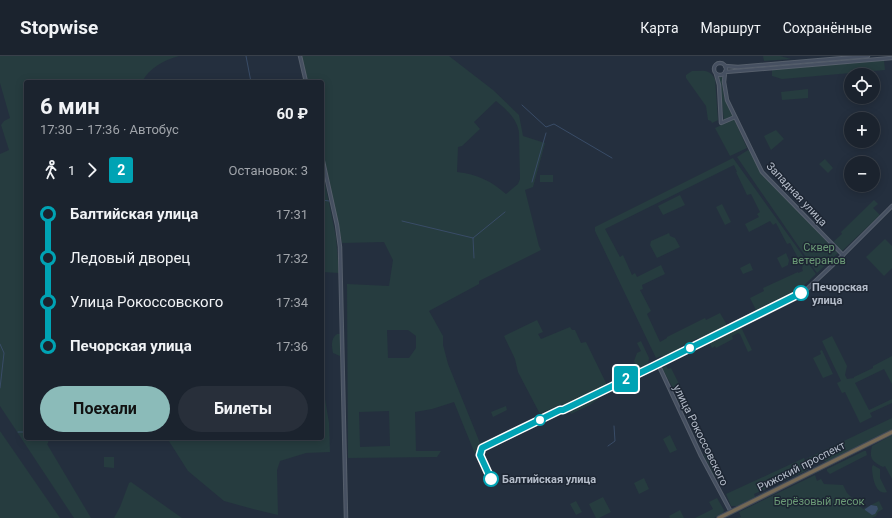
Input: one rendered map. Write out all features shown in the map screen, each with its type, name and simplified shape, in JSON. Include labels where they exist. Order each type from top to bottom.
[{"type":"highway","name":"Рижский проспект","points":[[719,518],[892,432]]},
{"type":"street","points":[[300,56],[306,80]]},
{"type":"street","points":[[735,117],[721,123],[719,85],[714,71],[715,65],[720,63],[725,66],[738,67],[868,56]]},
{"type":"street","points":[[716,74],[722,75],[725,72],[892,58]]},
{"type":"street","points":[[725,66],[725,72]]},
{"type":"street","name":"Западная улица","points":[[725,72],[724,89],[727,100],[762,172],[842,255]]},
{"type":"street","points":[[324,166],[337,225],[340,247],[346,518]]},
{"type":"street","points":[[842,255],[892,206]]},
{"type":"street","name":"улица Рокоссовского","points":[[730,512],[701,456],[658,364],[806,290],[842,255]]},
{"type":"green space","points":[[0,56],[179,56],[158,65],[143,80],[24,80],[24,440],[49,440],[47,444],[91,518],[74,518],[0,406],[0,154],[9,150],[1,125],[4,121],[10,118],[0,83]]},
{"type":"green space","points":[[301,56],[449,56],[493,90],[519,115],[523,136],[545,143],[533,187],[525,190],[541,250],[479,281],[479,284],[429,311],[443,336],[443,345],[448,364],[480,443],[487,440],[488,442],[480,447],[477,453],[475,454],[454,402],[432,409],[415,412],[416,451],[441,451],[437,457],[348,458],[347,284],[389,286],[393,260],[384,242],[342,243],[324,160],[324,80],[307,80]],"holes":[[[496,101],[514,119],[519,133],[520,179],[518,184],[506,194],[495,185],[483,179],[471,174],[457,172],[458,147],[462,146],[480,129],[474,122]],[[387,330],[408,330],[416,336],[416,348],[409,358],[388,358]],[[389,411],[390,446],[360,447],[359,412]]]},
{"type":"green space","points":[[763,56],[780,56],[791,59],[764,61]]},
{"type":"green space","points":[[884,60],[885,70],[880,70],[880,68],[844,68],[844,74],[782,79],[772,76],[772,69]]},
{"type":"green space","points":[[692,71],[708,72],[713,75],[715,79],[718,120],[712,123],[708,120],[706,106],[686,78],[686,75]]},
{"type":"green space","points":[[719,77],[722,77],[724,97],[733,116],[724,120]]},
{"type":"green space","points":[[808,89],[808,98],[782,100],[781,92]]},
{"type":"green space","points":[[734,119],[747,148],[730,156],[715,128]]},
{"type":"green space","points":[[776,130],[784,139],[771,150],[764,136]]},
{"type":"green space","name":"Сквер ветеранов","points":[[748,150],[751,152],[762,174],[838,253],[817,273],[737,157]]},
{"type":"green space","points":[[733,158],[816,274],[800,289],[760,308],[760,310],[699,340],[698,338],[664,357],[661,356],[656,358],[595,231],[595,227]],"holes":[[[734,165],[747,195],[751,194],[760,212],[757,214],[759,217],[745,224],[749,232],[770,221],[773,225],[776,223],[787,244],[790,243],[803,267],[803,271],[763,288],[764,291],[750,298],[756,310],[727,325],[720,313],[706,320],[705,318],[660,342],[647,314],[651,311],[640,290],[643,289],[642,285],[665,274],[661,265],[637,277],[635,273],[632,275],[623,255],[620,257],[605,229]]]},
{"type":"green space","points":[[825,159],[833,168],[828,173],[819,164]]},
{"type":"green space","points":[[540,175],[553,175],[553,182],[540,182]]},
{"type":"green space","points":[[324,178],[336,237],[339,273],[324,272]]},
{"type":"green space","points":[[680,195],[685,205],[663,215],[658,206]]},
{"type":"green space","points":[[874,200],[878,204],[873,208],[880,215],[841,252],[832,243],[842,234],[841,232]]},
{"type":"green space","points":[[722,204],[731,222],[725,225],[716,207]]},
{"type":"green space","points":[[669,233],[670,236],[675,238],[680,247],[657,258],[650,245],[651,241]]},
{"type":"green space","points":[[885,239],[892,246],[892,268],[884,276],[866,257]]},
{"type":"green space","points":[[786,253],[789,260],[788,265],[782,268],[777,258]]},
{"type":"green space","points":[[750,263],[753,270],[743,274],[740,268]]},
{"type":"green space","points":[[537,320],[543,332],[538,334],[541,339],[570,327],[572,330],[575,330],[581,343],[586,342],[606,383],[606,387],[568,406],[565,407],[562,404],[540,414],[518,372],[515,359],[504,336]]},
{"type":"green space","points":[[740,325],[752,350],[748,352],[740,334],[738,333],[732,336],[733,339],[716,348],[715,346],[712,348],[709,340]]},
{"type":"green space","points":[[337,334],[340,334],[340,356],[333,353],[332,348],[333,338]]},
{"type":"green space","points":[[832,336],[847,366],[845,375],[847,379],[854,378],[892,356],[892,384],[884,369],[855,383],[869,410],[892,399],[892,403],[870,413],[872,417],[860,423],[845,392],[842,393],[837,383],[841,381],[822,341]]},
{"type":"green space","points":[[641,341],[649,358],[648,364],[636,370],[634,361],[637,353],[641,351],[637,343]]},
{"type":"green space","points":[[822,350],[833,374],[823,378],[813,358],[821,354],[820,351]]},
{"type":"green space","points":[[666,366],[668,369],[671,368],[691,408],[684,412],[677,398],[678,397],[662,368]]},
{"type":"green space","points":[[597,396],[598,399],[590,405],[571,414],[569,410]]},
{"type":"green space","points":[[324,398],[325,399],[329,423],[330,452],[306,453],[280,461],[277,470],[278,515],[224,501],[188,471],[168,440],[324,440]]},
{"type":"green space","points":[[506,406],[507,410],[493,417],[491,412]]},
{"type":"green space","points":[[892,418],[892,429],[826,462],[823,459],[810,466],[806,459]]},
{"type":"green space","points":[[0,431],[60,518],[0,518]]},
{"type":"green space","points":[[670,435],[677,450],[670,453],[663,439]]},
{"type":"green space","points":[[892,435],[892,479],[885,466],[883,467],[876,463],[872,459],[871,454],[872,446]]},
{"type":"green space","points":[[709,450],[724,481],[720,482],[714,475],[704,455],[704,452]]},
{"type":"green space","points":[[866,451],[867,455],[830,474],[827,471],[827,469]]},
{"type":"green space","points":[[104,457],[114,457],[114,468],[104,467]]},
{"type":"green space","points":[[804,458],[808,467],[806,471],[754,494],[755,497],[737,506],[731,506],[726,494]]},
{"type":"green space","points":[[873,465],[880,469],[880,478],[887,492],[880,491],[877,488],[873,475]]},
{"type":"green space","name":"Берёзовый лесок","points":[[815,475],[817,481],[821,479],[824,484],[843,485],[847,493],[863,509],[869,506],[865,509],[877,506],[871,505],[879,501],[883,509],[872,518],[736,518],[741,517],[739,512]]},
{"type":"green space","points":[[644,478],[649,489],[639,494],[634,483]]},
{"type":"green space","points":[[131,482],[182,518],[114,518],[129,483]]},
{"type":"green space","points":[[603,497],[611,512],[596,518],[589,504]]},
{"type":"green space","points":[[717,498],[724,510],[723,513],[714,518],[695,518],[713,509],[709,502]]},
{"type":"green space","points":[[576,501],[582,512],[576,515],[570,504]]},
{"type":"green space","points":[[680,510],[684,518],[670,518],[669,516]]},
{"type":"water","points":[[871,505],[877,506],[878,509],[875,514],[872,515],[865,510]]},
{"type":"waterway","points":[[246,56],[251,80]]},
{"type":"waterway","points":[[522,105],[546,127],[554,124],[612,158]]},
{"type":"waterway","points":[[532,182],[546,133]]},
{"type":"waterway","points":[[324,200],[329,201]]},
{"type":"waterway","points":[[474,258],[473,238],[505,212]]},
{"type":"waterway","points":[[402,221],[473,238]]},
{"type":"waterway","points":[[0,344],[4,353],[0,388]]},
{"type":"waterway","points":[[608,446],[615,441],[614,426]]},
{"type":"waterway","points":[[18,432],[24,432]]},
{"type":"bus line","name":"2","points":[[491,479],[480,455],[482,448],[652,367],[801,293]]},
{"type":"place","name":"Печорская улица","points":[[801,293]]},
{"type":"place","name":"Балтийская улица","points":[[491,479]]}]
